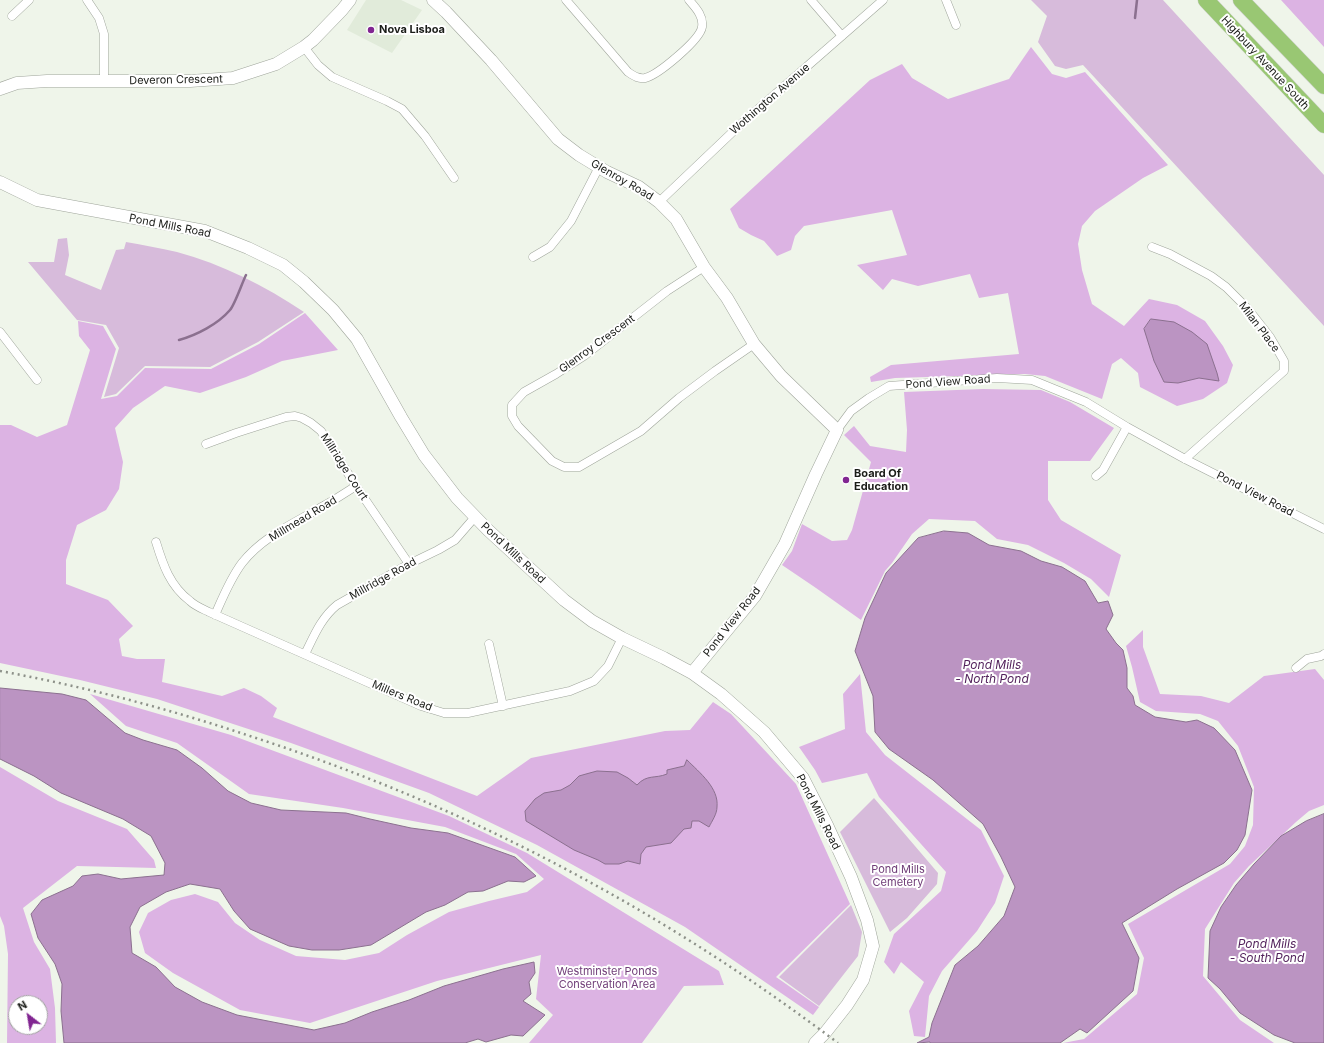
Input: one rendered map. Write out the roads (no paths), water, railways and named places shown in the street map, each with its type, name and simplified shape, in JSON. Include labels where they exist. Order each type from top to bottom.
[{"type":"highway","name":"Highbury Avenue South","points":[[1206,0],[1324,125]]},
{"type":"highway","points":[[1241,0],[1324,86]]},
{"type":"main road","name":"Deveron Crescent","points":[[0,89],[17,83],[47,81],[190,81],[233,78],[276,64],[304,48],[314,40],[350,0]]},
{"type":"main road","name":"Glenroy Road","points":[[433,0],[491,60],[558,139],[579,155],[606,172],[639,187],[659,202],[676,219],[704,267],[727,298],[754,344],[781,376],[837,430]]},
{"type":"main road","name":"Pond Mills Road","points":[[0,182],[37,200],[205,231],[248,248],[283,265],[304,282],[333,310],[357,339],[401,417],[424,454],[457,498],[488,530],[564,600],[592,621],[622,638],[692,673],[721,694],[764,732],[803,778],[827,825],[851,877],[867,920],[873,946],[863,980],[847,1005],[825,1033],[815,1043]]},
{"type":"main road","name":"Pond View Road","points":[[692,673],[755,596],[785,544],[820,463],[837,430]]},
{"type":"street","points":[[12,16],[29,0]]},
{"type":"street","points":[[87,0],[99,18],[104,34],[104,80]]},
{"type":"street","points":[[566,0],[628,72],[637,78],[644,78],[659,72],[699,35],[702,26],[702,18],[689,0]]},
{"type":"street","points":[[811,0],[842,36]]},
{"type":"street","name":"Wothington Avenue","points":[[659,202],[741,124],[883,0]]},
{"type":"street","points":[[946,0],[956,25]]},
{"type":"street","points":[[304,48],[318,65],[332,77],[387,101],[402,110],[425,136],[454,178]]},
{"type":"street","points":[[533,257],[550,247],[571,221],[599,167]]},
{"type":"street","name":"Milan Place","points":[[1152,247],[1170,254],[1211,276],[1226,287],[1248,309],[1270,337],[1284,361],[1284,371],[1185,458]]},
{"type":"street","name":"Glenroy Crescent","points":[[704,267],[661,296],[584,356],[524,392],[512,405],[512,416],[518,426],[552,461],[564,467],[579,467],[641,431],[703,380],[754,344]]},
{"type":"street","points":[[0,332],[37,380]]},
{"type":"street","name":"Pond View Road","points":[[837,430],[851,411],[889,386],[997,378],[1032,380],[1086,402],[1127,427],[1185,458],[1324,529]]},
{"type":"street","name":"Millridge Court","points":[[206,444],[286,417],[295,416],[311,423],[321,431],[409,564]]},
{"type":"street","points":[[1096,476],[1104,470],[1127,427]]},
{"type":"street","name":"Millmead Road","points":[[215,615],[228,586],[242,563],[259,546],[278,532],[333,501],[356,486]]},
{"type":"street","name":"Millridge Road","points":[[305,654],[319,625],[327,613],[409,564],[455,540],[475,517]]},
{"type":"street","name":"Millers Road","points":[[156,542],[162,564],[174,586],[190,602],[215,615],[421,706],[444,713],[468,713],[570,692],[594,681],[608,666],[622,638]]},
{"type":"street","points":[[489,644],[503,706]]},
{"type":"street","points":[[1296,668],[1307,659],[1324,654]]},
{"type":"water","points":[[1151,319],[1174,322],[1192,332],[1207,344],[1219,381],[1199,378],[1178,383],[1164,382],[1154,361],[1144,329]]},
{"type":"water","name":"Pond Mills - North Pond","points":[[944,531],[968,533],[989,545],[1021,551],[1041,561],[1062,567],[1085,581],[1098,603],[1108,601],[1113,615],[1106,629],[1123,650],[1127,668],[1127,688],[1133,696],[1135,705],[1155,717],[1186,722],[1197,720],[1214,728],[1235,750],[1252,790],[1245,835],[1237,850],[1224,863],[1177,889],[1122,923],[1139,958],[1133,991],[1087,1033],[1080,1029],[1060,1043],[917,1043],[929,1037],[932,1023],[955,965],[978,946],[1004,916],[1015,887],[983,824],[933,780],[889,749],[875,732],[873,696],[855,651],[865,618],[886,573],[918,538]]},
{"type":"water","points":[[0,688],[62,694],[86,700],[125,733],[177,750],[202,768],[228,791],[251,803],[281,810],[346,813],[411,828],[448,833],[515,857],[536,876],[524,882],[508,881],[483,891],[468,892],[445,905],[426,912],[371,945],[339,950],[312,950],[289,946],[250,929],[234,911],[220,889],[190,884],[166,892],[140,907],[130,927],[132,953],[156,967],[175,987],[202,1002],[237,1015],[314,1030],[345,1023],[444,986],[503,969],[534,962],[535,973],[529,982],[531,994],[523,1001],[545,1015],[523,1036],[511,1035],[486,1042],[478,1039],[465,1043],[64,1043],[61,1011],[62,984],[55,964],[38,938],[31,914],[42,900],[73,886],[82,876],[98,874],[121,879],[164,875],[165,863],[151,836],[123,819],[61,793],[34,776],[0,759]]},
{"type":"water","points":[[687,760],[708,781],[715,793],[717,807],[714,817],[709,827],[699,821],[692,821],[691,828],[684,829],[671,843],[646,847],[641,854],[640,864],[628,861],[619,864],[605,864],[574,850],[526,821],[525,811],[535,799],[544,793],[561,790],[570,785],[579,776],[597,771],[617,772],[637,785],[644,779],[667,774],[667,770],[684,766]]},
{"type":"water","name":"Pond Mills - South Pond","points":[[1324,814],[1324,1043],[1295,1043],[1274,1035],[1240,1013],[1220,989],[1208,978],[1210,931],[1221,907],[1236,885],[1281,836],[1306,821]]},
{"type":"waterway","points":[[1135,18],[1137,0]]},
{"type":"waterway","points":[[179,340],[193,335],[220,320],[230,310],[246,275]]},
{"type":"railway","points":[[0,671],[65,684],[130,700],[193,718],[256,738],[335,766],[412,796],[487,830],[560,866],[632,906],[702,948],[770,994],[838,1043]]},
{"type":"place","name":"Nova Lisboa","points":[[371,30]]},
{"type":"place","name":"Board Of Education","points":[[846,480]]},
{"type":"park label","name":"Pond Mills Cemetery","points":[[898,876]]},
{"type":"park label","name":"Westminster Ponds Conservation Area","points":[[607,978]]}]
